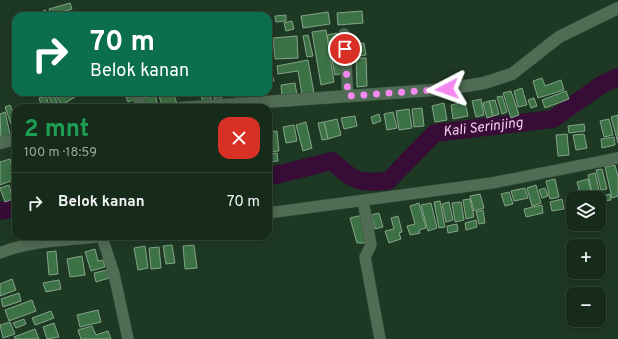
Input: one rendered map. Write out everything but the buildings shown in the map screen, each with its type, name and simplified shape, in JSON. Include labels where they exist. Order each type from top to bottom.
[{"type":"main road","points":[[237,104],[447,89],[500,79],[521,68],[559,37],[618,8]]},
{"type":"main road","points":[[0,143],[12,141]]},
{"type":"street","points":[[344,34],[348,96]]},
{"type":"street","points":[[272,212],[492,184],[618,158]]},
{"type":"street","points":[[363,201],[371,245],[365,257],[380,339]]},
{"type":"street","points":[[0,254],[30,244],[59,240]]},
{"type":"street","points":[[105,240],[128,339]]},
{"type":"waterway","name":"Kali Serinjing","points":[[272,176],[332,161],[357,180],[369,182],[388,181],[435,133],[553,119],[601,85],[618,77]]},
{"type":"waterway","name":"Kali Serinjing","points":[[0,211],[12,209]]},
{"type":"route","points":[[345,49],[348,96],[447,89]]}]
